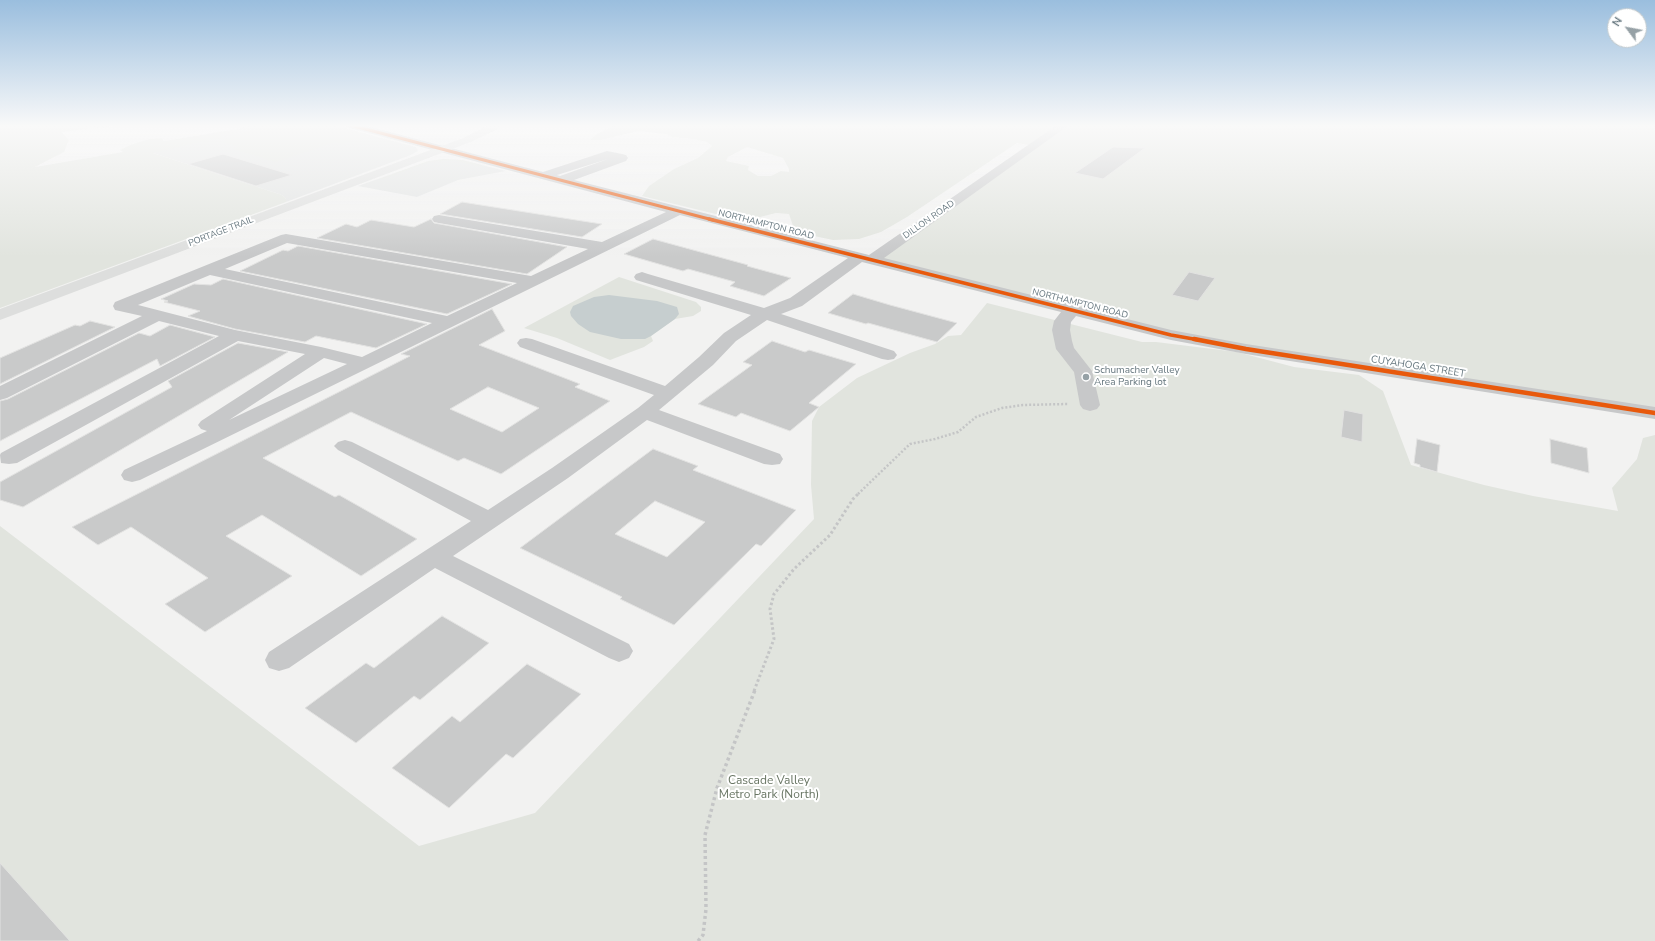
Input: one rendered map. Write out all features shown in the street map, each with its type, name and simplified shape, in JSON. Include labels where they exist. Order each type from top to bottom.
[{"type":"main road","name":"PORTAGE TRAIL","points":[[0,315],[390,169]]},
{"type":"street","name":"NORTHAMPTON ROAD","points":[[521,169],[678,211],[1072,311],[1179,336]]},
{"type":"street","points":[[545,175],[564,169]]},
{"type":"street","points":[[562,180],[592,169]]},
{"type":"street","name":"DILLON ROAD","points":[[279,660],[560,473],[645,412],[706,361],[730,337],[765,314],[796,302],[867,258],[999,169]]},
{"type":"street","points":[[321,352],[132,474],[678,211]]},
{"type":"street","points":[[440,219],[603,247]]},
{"type":"street","points":[[364,363],[321,352],[235,335],[121,306],[286,238],[533,281]]},
{"type":"street","points":[[208,270],[450,322]]},
{"type":"street","points":[[642,277],[765,314],[888,355]]},
{"type":"street","points":[[1072,311],[1063,321],[1061,330],[1063,341],[1065,349],[1083,371],[1090,405]]},
{"type":"street","points":[[0,394],[158,315]]},
{"type":"street","points":[[9,458],[235,335]]},
{"type":"street","name":"CUYAHOGA STREET","points":[[1179,336],[1246,349],[1655,413]]},
{"type":"street","points":[[526,343],[666,393]]},
{"type":"street","points":[[645,412],[772,459]]},
{"type":"street","points":[[345,446],[488,520]]},
{"type":"street","points":[[434,557],[619,651]]},
{"type":"path","points":[[698,941],[703,935],[706,909],[705,835],[717,788],[774,639],[770,609],[774,594],[794,569],[830,535],[853,499],[905,447],[916,442],[935,439],[958,432],[983,413],[1002,408],[1042,404],[1090,405]]},
{"type":"shaded area","points":[[202,169],[374,169],[286,202],[286,199],[282,195]]},
{"type":"shaded area","points":[[406,169],[498,169],[506,171],[458,180],[417,197],[358,186]]},
{"type":"shaded area","points":[[609,295],[657,301],[677,307],[679,314],[675,319],[645,339],[621,339],[590,332],[578,324],[571,316],[570,312],[573,306],[594,297]]},
{"type":"green space","points":[[0,169],[202,169],[282,195],[286,199],[286,202],[0,308]]},
{"type":"green space","points":[[407,169],[410,169],[383,179],[380,179]]},
{"type":"green space","points":[[674,169],[748,169],[758,176],[771,176],[781,171],[789,172],[789,169],[978,169],[907,217],[881,232],[859,239],[833,240],[795,232],[789,214],[776,213],[744,221],[642,196],[649,186]]},
{"type":"green space","points":[[1001,169],[1655,169],[1655,413],[1246,349],[873,259]]},
{"type":"green space","points":[[619,277],[696,302],[701,307],[701,311],[693,316],[675,319],[651,336],[653,341],[644,347],[610,360],[557,338],[524,328]]},
{"type":"green space","name":"Cascade Valley Metro Park (North)","points":[[987,303],[1142,342],[1156,342],[1237,352],[1294,367],[1359,375],[1383,391],[1411,465],[1484,485],[1533,496],[1618,511],[1612,488],[1637,459],[1643,438],[1655,435],[1655,941],[70,941],[0,864],[0,526],[419,846],[535,813],[814,519],[811,485],[812,421],[819,407],[857,378],[910,353],[935,344],[948,336],[961,335]]},
{"type":"building","points":[[203,169],[272,169],[292,175],[256,186]]},
{"type":"building","points":[[1081,169],[1117,169],[1103,179],[1075,173]]},
{"type":"building","points":[[462,202],[602,224],[582,237],[440,214]]},
{"type":"building","points":[[431,219],[434,223],[567,247],[527,274],[317,238],[346,224],[357,227],[371,220],[414,227]]},
{"type":"building","points":[[653,239],[791,278],[764,296],[730,286],[735,282],[688,269],[683,271],[624,254]]},
{"type":"building","points":[[298,246],[512,284],[447,314],[240,271],[283,250],[288,251]]},
{"type":"building","points":[[1189,272],[1215,278],[1198,301],[1172,295]]},
{"type":"building","points":[[223,279],[427,324],[376,348],[316,336],[305,342],[235,329],[188,316],[200,311],[164,302],[168,301],[161,299],[194,284],[211,285]]},
{"type":"building","points":[[853,294],[957,323],[937,342],[828,313]]},
{"type":"building","points":[[492,309],[505,331],[479,345],[580,384],[575,387],[610,401],[501,474],[464,458],[458,461],[351,412],[263,458],[335,497],[339,495],[417,539],[361,576],[262,515],[226,536],[292,576],[205,632],[165,604],[208,578],[131,527],[98,545],[72,527],[410,356],[401,354]],"holes":[[[488,387],[539,408],[502,432],[450,409]]]},
{"type":"building","points":[[90,321],[115,327],[0,384],[0,358],[75,325],[80,326]]},
{"type":"building","points":[[170,325],[215,337],[160,366],[157,359],[0,441],[0,401],[8,399],[139,333],[150,336]]},
{"type":"building","points":[[772,341],[805,352],[809,350],[856,364],[809,403],[819,407],[790,431],[741,413],[736,417],[698,404],[752,365],[743,362]]},
{"type":"building","points":[[238,343],[288,352],[23,507],[0,500],[0,482],[172,387],[168,381]]},
{"type":"building","points":[[1344,410],[1363,414],[1362,442],[1341,437]]},
{"type":"building","points":[[1417,439],[1440,445],[1437,472],[1420,467],[1420,465],[1414,463]]},
{"type":"building","points":[[1550,439],[1587,448],[1589,473],[1551,463]]},
{"type":"building","points":[[653,449],[698,466],[693,470],[796,510],[761,546],[756,544],[674,625],[620,599],[622,597],[520,548]],"holes":[[[655,501],[705,522],[667,557],[615,534]]]},
{"type":"building","points":[[442,616],[489,643],[420,700],[414,696],[356,743],[305,708],[366,663],[374,668]]},
{"type":"building","points":[[527,664],[581,694],[513,758],[506,754],[449,808],[392,768],[452,716],[460,722]]},
{"type":"building","points":[[0,863],[70,941],[0,941]]},
{"type":"cycle path","points":[[518,169],[690,214],[1171,335],[1246,349],[1655,413]]},
{"type":"place","name":"Schumacher Valley Area Parking lot","points":[[1086,377]]}]
